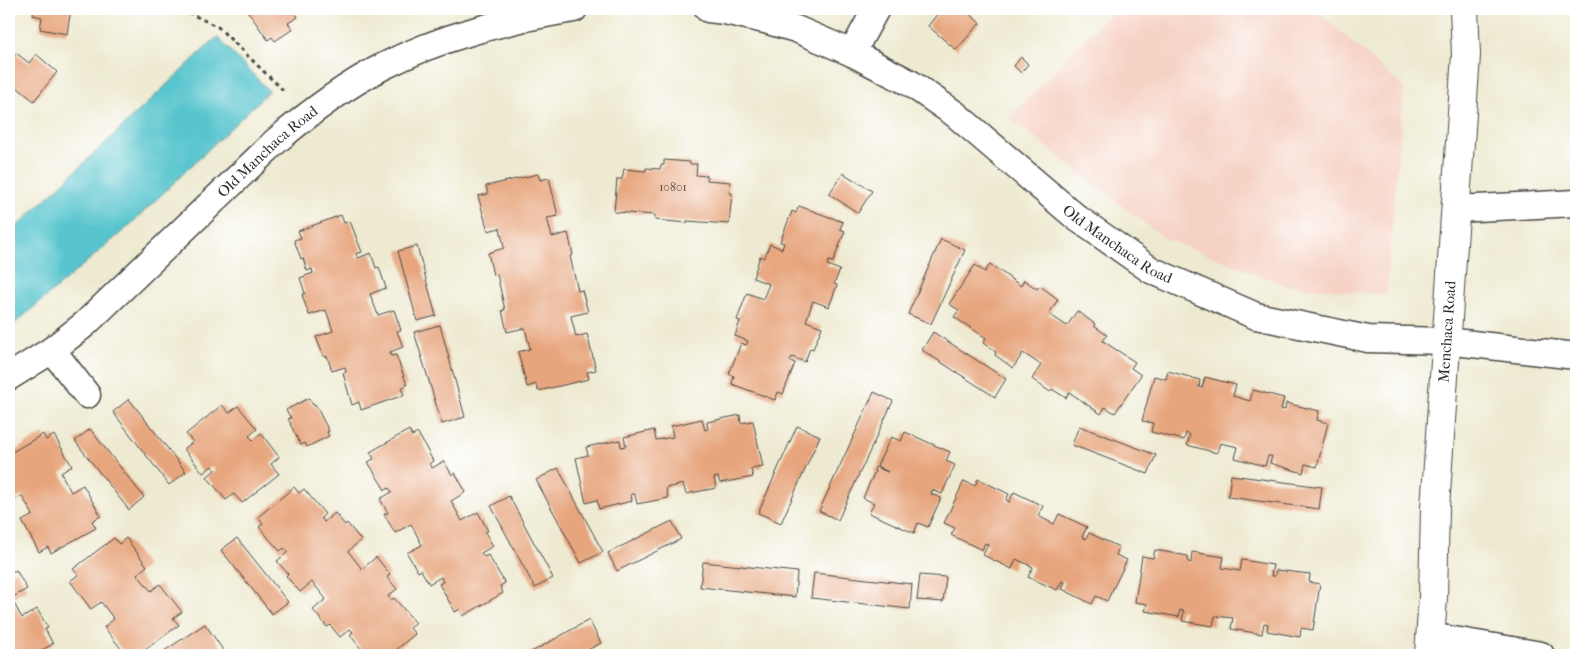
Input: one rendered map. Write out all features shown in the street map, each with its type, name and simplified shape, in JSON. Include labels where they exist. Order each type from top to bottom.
[{"type":"main road","name":"Menchaca Road","points":[[1430,646],[1433,597],[1433,534],[1466,55],[1464,9]]},
{"type":"street","name":"Old Manchaca Road","points":[[9,377],[52,350],[85,324],[276,141],[307,115],[345,88],[389,63],[462,34],[522,17],[574,9]]},
{"type":"street","name":"Old Manchaca Road","points":[[708,9],[765,20],[796,29],[852,53],[910,83],[955,114],[1077,218],[1151,270],[1256,316],[1368,338],[1446,341],[1576,356]]},
{"type":"street","points":[[852,53],[876,9]]},
{"type":"street","points":[[1456,209],[1576,203]]},
{"type":"street","points":[[52,350],[87,395]]},
{"type":"street","points":[[1430,646],[1541,655]]},
{"type":"path","points":[[181,9],[218,27],[286,93]]},
{"type":"shaded area","points":[[1114,9],[1315,9],[1404,88],[1386,295],[1285,285],[1164,238],[1009,118]]},
{"type":"water","points":[[217,37],[269,91],[129,226],[13,325],[9,321],[9,234]]},
{"type":"building","points":[[34,9],[71,9],[67,34],[40,29],[42,17],[33,15]]},
{"type":"building","points":[[246,9],[292,9],[298,17],[288,23],[293,29],[275,41],[272,37],[268,40]]},
{"type":"building","points":[[941,9],[964,9],[980,23],[956,50],[928,26]]},
{"type":"building","points":[[16,53],[29,63],[36,54],[57,72],[34,101],[9,81],[9,63]]},
{"type":"building","points":[[1021,57],[1028,64],[1021,73],[1014,66]]},
{"type":"building","points":[[664,160],[697,164],[696,175],[707,176],[707,180],[730,182],[729,193],[732,193],[729,224],[655,220],[655,215],[614,212],[617,179],[622,179],[624,169],[646,171],[646,168],[660,169],[661,165],[664,165]]},
{"type":"building","points":[[843,173],[872,191],[858,213],[829,194]]},
{"type":"building","points":[[538,174],[540,180],[549,178],[558,216],[547,218],[552,237],[568,233],[573,255],[570,256],[578,291],[582,290],[588,312],[571,316],[576,337],[587,334],[596,370],[587,372],[589,379],[538,391],[536,384],[527,387],[518,352],[530,349],[525,328],[507,332],[502,310],[505,310],[497,274],[493,275],[488,253],[504,248],[500,228],[488,231],[478,196],[488,194],[486,186]]},
{"type":"building","points":[[799,206],[843,222],[840,229],[845,231],[833,262],[829,261],[827,265],[840,270],[834,284],[837,285],[829,307],[813,301],[806,321],[822,327],[813,349],[810,348],[805,362],[792,357],[790,361],[795,363],[783,394],[778,392],[775,400],[732,384],[734,376],[729,374],[741,343],[746,345],[748,341],[735,336],[740,321],[737,320],[747,293],[763,299],[769,284],[753,278],[760,256],[764,258],[770,244],[782,249],[784,243],[780,242],[792,211],[796,213]]},
{"type":"building","points":[[341,215],[344,223],[350,221],[362,252],[356,254],[358,258],[371,253],[376,268],[379,267],[386,288],[370,294],[378,315],[394,310],[401,330],[397,331],[403,347],[390,352],[391,356],[396,355],[407,385],[401,388],[404,395],[361,410],[359,402],[352,405],[343,373],[346,372],[345,367],[332,371],[327,356],[324,357],[316,337],[333,331],[326,310],[309,315],[302,295],[305,293],[300,278],[313,273],[312,269],[307,271],[294,240],[301,238],[298,231]]},
{"type":"building","points":[[941,239],[965,250],[931,324],[908,314]]},
{"type":"building","points":[[417,246],[436,316],[417,321],[398,251]]},
{"type":"building","points":[[990,264],[1021,286],[1024,280],[1037,289],[1040,286],[1058,299],[1049,314],[1067,326],[1077,311],[1107,335],[1103,341],[1135,362],[1131,368],[1141,375],[1115,413],[1105,407],[1101,414],[1069,392],[1066,398],[1052,389],[1050,392],[1032,379],[1041,365],[1023,353],[1013,368],[995,355],[996,352],[983,343],[986,338],[954,317],[959,310],[949,304],[975,265],[985,272]]},
{"type":"building","points":[[440,325],[465,417],[442,424],[414,332]]},
{"type":"building","points":[[933,332],[1006,379],[995,397],[922,350]]},
{"type":"building","points":[[1168,371],[1200,380],[1199,387],[1202,388],[1205,377],[1236,385],[1233,396],[1250,401],[1253,390],[1284,398],[1281,409],[1285,410],[1286,403],[1319,411],[1317,420],[1328,423],[1317,467],[1305,464],[1303,473],[1270,463],[1272,456],[1268,456],[1265,466],[1235,458],[1238,447],[1220,443],[1217,453],[1187,445],[1190,435],[1186,433],[1184,440],[1151,432],[1153,423],[1142,421],[1154,376],[1166,379]]},
{"type":"building","points":[[874,392],[893,401],[838,520],[819,511]]},
{"type":"building","points":[[309,398],[313,405],[315,404],[329,431],[327,432],[329,436],[307,447],[305,443],[301,445],[290,424],[288,419],[291,418],[286,410]]},
{"type":"building","points":[[129,399],[186,472],[169,485],[113,412]]},
{"type":"building","points":[[222,405],[229,413],[238,406],[257,429],[249,436],[253,440],[261,433],[279,457],[271,464],[279,474],[242,503],[234,494],[226,500],[207,477],[215,470],[212,466],[203,473],[184,449],[193,442],[186,434]]},
{"type":"building","points":[[740,415],[741,423],[753,421],[763,467],[751,469],[753,477],[720,483],[718,477],[714,478],[716,488],[686,494],[683,484],[666,488],[668,498],[637,504],[635,494],[631,494],[632,501],[599,509],[597,500],[586,503],[576,458],[588,455],[586,447],[620,440],[621,447],[626,446],[624,437],[654,430],[656,440],[673,437],[671,426],[702,419],[705,430],[708,429],[707,422]]},
{"type":"building","points":[[797,426],[820,436],[781,523],[758,513]]},
{"type":"building","points":[[1079,426],[1156,455],[1148,474],[1072,445]]},
{"type":"building","points":[[90,429],[144,497],[129,510],[75,441]]},
{"type":"building","points":[[409,430],[412,436],[418,433],[433,461],[429,464],[432,468],[444,461],[452,475],[455,473],[466,492],[451,501],[462,521],[478,512],[488,531],[485,532],[493,546],[481,553],[484,557],[488,555],[505,583],[500,586],[503,593],[463,616],[460,609],[455,612],[439,584],[443,582],[441,577],[429,584],[421,570],[418,572],[407,553],[422,545],[411,524],[395,533],[384,514],[388,513],[380,499],[392,492],[389,488],[385,490],[368,462],[374,459],[370,452]]},
{"type":"building","points":[[905,432],[950,452],[946,461],[955,465],[942,494],[932,490],[931,494],[941,498],[928,527],[918,523],[914,533],[869,513],[874,503],[863,498],[875,467],[888,472],[877,466],[891,437],[901,441]]},
{"type":"building","points":[[43,434],[46,440],[54,435],[72,466],[61,473],[71,492],[83,485],[101,516],[92,521],[96,528],[51,553],[48,547],[39,552],[22,521],[33,515],[22,496],[11,502],[9,499],[9,454]]},
{"type":"building","points":[[558,468],[603,552],[581,563],[536,480]]},
{"type":"building","points":[[1231,475],[1322,487],[1319,509],[1228,497]]},
{"type":"building","points":[[978,479],[1009,494],[1006,500],[1009,502],[1014,492],[1043,506],[1038,516],[1054,524],[1059,514],[1087,527],[1082,537],[1086,539],[1089,533],[1119,547],[1116,555],[1127,560],[1107,601],[1096,596],[1092,604],[1062,589],[1065,582],[1062,581],[1057,590],[1028,577],[1033,567],[1016,559],[1012,569],[983,555],[988,545],[985,543],[982,550],[951,535],[955,528],[944,523],[964,481],[975,486]]},
{"type":"building","points":[[294,487],[299,493],[304,489],[325,514],[321,518],[324,522],[335,513],[345,525],[347,523],[361,540],[348,551],[362,569],[376,557],[390,574],[387,577],[397,589],[388,596],[391,600],[394,598],[416,623],[410,628],[415,634],[390,655],[366,655],[350,635],[353,632],[350,629],[340,637],[330,625],[327,627],[313,610],[326,599],[312,582],[300,592],[286,576],[288,574],[277,561],[288,552],[284,548],[280,551],[259,527],[263,524],[258,517]]},
{"type":"building","points":[[509,496],[553,578],[535,588],[491,506]]},
{"type":"building","points":[[672,521],[681,539],[617,571],[608,553]]},
{"type":"building","points":[[114,538],[119,544],[126,538],[147,566],[137,574],[151,591],[160,584],[182,612],[173,618],[179,625],[138,655],[133,650],[126,655],[104,627],[114,619],[101,602],[91,609],[70,581],[78,575],[73,569]]},
{"type":"building","points":[[237,538],[288,602],[272,614],[221,550]]},
{"type":"building","points":[[1155,550],[1188,556],[1188,562],[1191,563],[1192,552],[1224,557],[1222,568],[1240,571],[1242,560],[1273,565],[1271,576],[1275,576],[1276,570],[1310,574],[1309,582],[1320,584],[1313,630],[1301,628],[1300,637],[1267,631],[1268,624],[1264,623],[1262,634],[1231,629],[1233,618],[1215,616],[1213,626],[1182,621],[1184,611],[1180,610],[1179,617],[1145,611],[1147,604],[1135,602],[1142,556],[1153,558]]},
{"type":"building","points":[[703,562],[797,572],[795,597],[700,587]]},
{"type":"building","points":[[9,564],[13,572],[16,570],[27,589],[11,598],[22,618],[37,609],[48,628],[45,629],[53,644],[42,650],[44,654],[48,652],[50,655],[9,655]]},
{"type":"building","points":[[814,573],[912,584],[910,609],[811,598]]},
{"type":"building","points":[[920,575],[946,577],[943,602],[917,600]]},
{"type":"building","points":[[589,620],[601,643],[578,655],[526,655]]},
{"type":"building","points":[[205,624],[223,650],[215,655],[158,655]]}]
